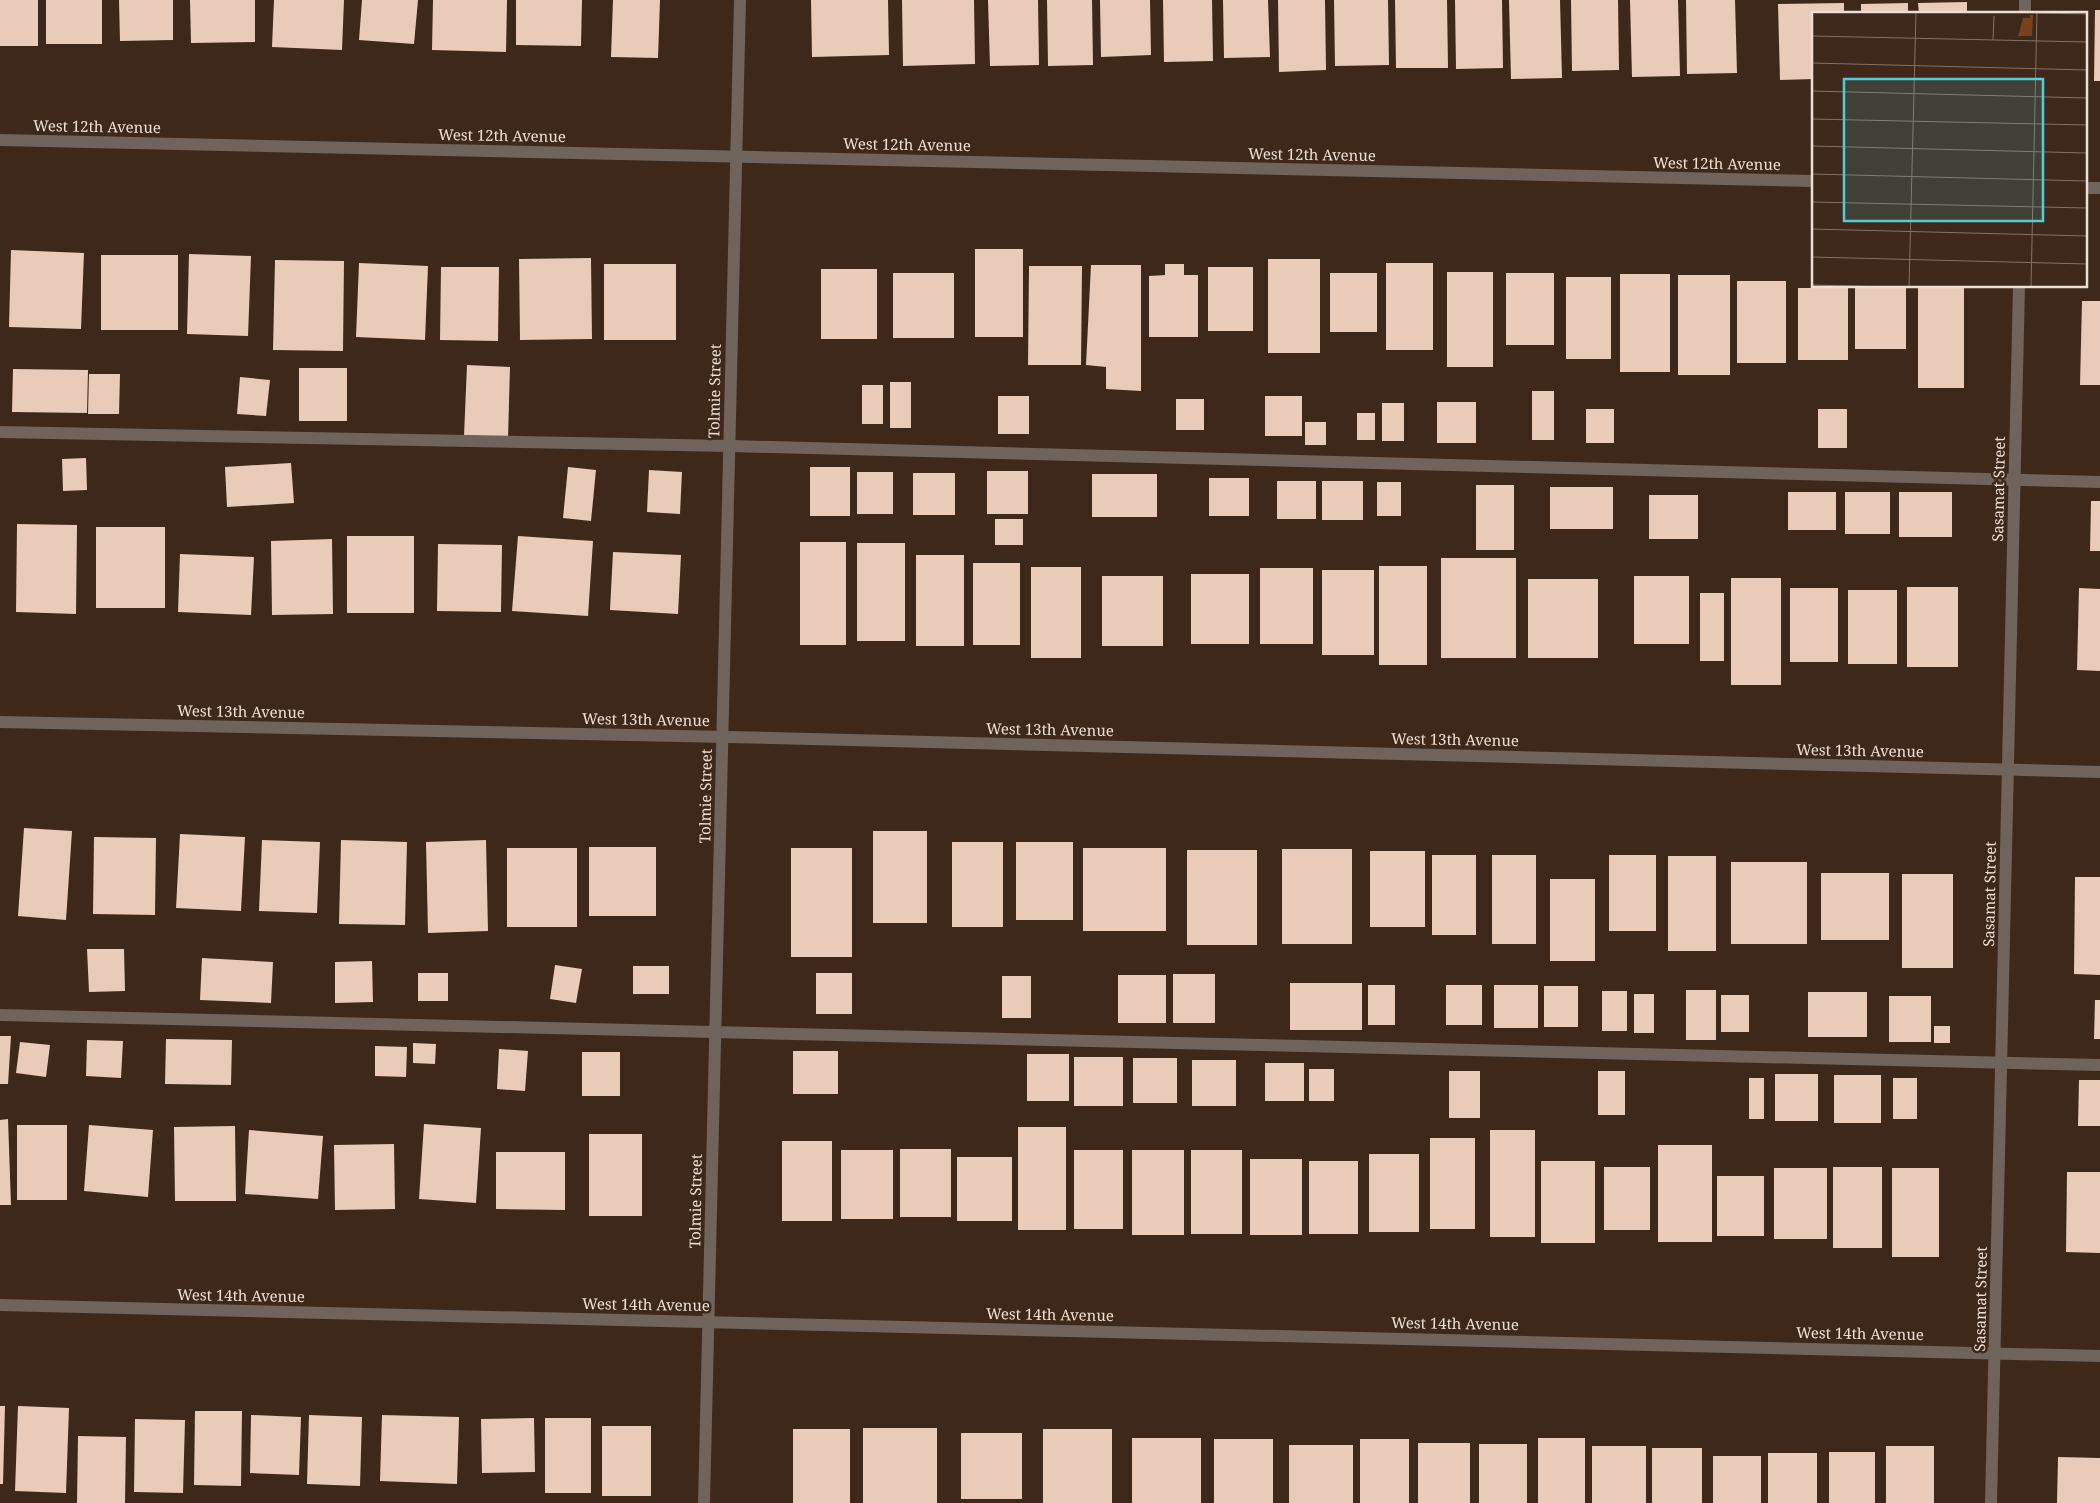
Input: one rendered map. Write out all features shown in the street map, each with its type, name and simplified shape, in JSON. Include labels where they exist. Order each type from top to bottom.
[{"type":"street","name":"Tolmie Street","points":[[704,1503],[740,0]]},
{"type":"street","name":"West 12th Avenue","points":[[0,140],[1812,181]]},
{"type":"street","name":"Sasamat Street","points":[[1991,1503],[2019,288]]},
{"type":"street","points":[[0,432],[729,446],[2100,482]]},
{"type":"street","name":"West 13th Avenue","points":[[0,722],[723,737],[2100,772]]},
{"type":"street","points":[[0,1016],[2100,1065]]},
{"type":"street","name":"West 14th Avenue","points":[[0,1305],[2100,1356]]},
{"type":"building","points":[[0,0],[38,0],[38,46],[0,46]]},
{"type":"building","points":[[46,0],[102,0],[102,44],[46,44]]},
{"type":"building","points":[[119,0],[173,0],[173,40],[120,41]]},
{"type":"building","points":[[190,0],[255,0],[255,42],[191,43]]},
{"type":"building","points":[[274,0],[344,0],[342,50],[272,47]]},
{"type":"building","points":[[362,0],[418,0],[414,44],[359,40]]},
{"type":"building","points":[[433,0],[507,0],[506,52],[432,50]]},
{"type":"building","points":[[516,0],[582,0],[581,46],[516,45]]},
{"type":"building","points":[[613,0],[660,0],[658,58],[611,57]]},
{"type":"building","points":[[811,0],[888,0],[889,55],[812,57]]},
{"type":"building","points":[[902,0],[974,0],[975,64],[903,66]]},
{"type":"building","points":[[988,0],[1038,0],[1039,65],[990,66]]},
{"type":"building","points":[[1047,0],[1092,0],[1093,65],[1048,66]]},
{"type":"building","points":[[1100,0],[1150,0],[1151,55],[1101,57]]},
{"type":"building","points":[[1163,0],[1212,0],[1213,61],[1164,62]]},
{"type":"building","points":[[1223,0],[1268,0],[1270,57],[1224,58]]},
{"type":"building","points":[[1278,0],[1325,0],[1326,70],[1279,72]]},
{"type":"building","points":[[1334,0],[1388,0],[1389,65],[1335,66]]},
{"type":"building","points":[[1395,0],[1447,0],[1448,68],[1396,68]]},
{"type":"building","points":[[1455,0],[1502,0],[1503,68],[1456,69]]},
{"type":"building","points":[[1509,0],[1560,0],[1562,78],[1511,79]]},
{"type":"building","points":[[1571,0],[1618,0],[1619,70],[1572,71]]},
{"type":"building","points":[[1630,0],[1678,0],[1680,76],[1632,77]]},
{"type":"building","points":[[1686,0],[1735,0],[1737,73],[1687,74]]},
{"type":"building","points":[[1967,2],[1967,12],[1919,12],[1918,3]]},
{"type":"building","points":[[1844,3],[1844,12],[1812,12],[1812,79],[1780,80],[1778,4]]},
{"type":"building","points":[[1908,3],[1908,12],[1861,12],[1861,4]]},
{"type":"building","points":[[2095,10],[2100,10],[2100,81],[2094,81]]},
{"type":"building","points":[[975,249],[1023,249],[1023,337],[975,337]]},
{"type":"building","points":[[11,250],[84,253],[81,329],[9,327]]},
{"type":"building","points":[[189,254],[251,256],[248,336],[187,334]]},
{"type":"building","points":[[101,255],[178,255],[178,330],[101,330]]},
{"type":"building","points":[[591,258],[592,339],[520,340],[519,259]]},
{"type":"building","points":[[1268,259],[1320,259],[1320,353],[1268,353]]},
{"type":"building","points":[[275,260],[344,261],[343,351],[273,350]]},
{"type":"building","points":[[359,263],[428,266],[425,340],[356,337]]},
{"type":"building","points":[[1386,263],[1433,263],[1433,350],[1386,350]]},
{"type":"building","points":[[604,264],[676,264],[676,340],[604,340]]},
{"type":"building","points":[[1165,264],[1184,264],[1184,275],[1198,275],[1198,337],[1149,337],[1149,276],[1165,275]]},
{"type":"building","points":[[1091,265],[1141,265],[1141,391],[1106,389],[1106,367],[1086,365]]},
{"type":"building","points":[[1029,266],[1082,266],[1081,365],[1028,365]]},
{"type":"building","points":[[441,267],[499,267],[498,341],[440,340]]},
{"type":"building","points":[[1208,267],[1253,267],[1253,331],[1208,331]]},
{"type":"building","points":[[821,269],[877,269],[877,339],[821,339]]},
{"type":"building","points":[[1447,272],[1493,272],[1493,367],[1447,367]]},
{"type":"building","points":[[893,273],[954,273],[954,338],[893,338]]},
{"type":"building","points":[[1330,273],[1377,273],[1377,332],[1330,332]]},
{"type":"building","points":[[1506,273],[1554,273],[1554,345],[1506,345]]},
{"type":"building","points":[[1620,274],[1670,274],[1670,372],[1620,372]]},
{"type":"building","points":[[1678,275],[1730,275],[1730,375],[1678,375]]},
{"type":"building","points":[[1566,277],[1611,277],[1611,359],[1566,359]]},
{"type":"building","points":[[1737,281],[1786,281],[1786,363],[1737,363]]},
{"type":"building","points":[[1798,288],[1848,288],[1848,360],[1798,360]]},
{"type":"building","points":[[1855,288],[1906,288],[1906,349],[1855,349]]},
{"type":"building","points":[[1918,288],[1964,288],[1964,388],[1918,388]]},
{"type":"building","points":[[2082,301],[2100,301],[2100,385],[2080,385]]},
{"type":"building","points":[[467,365],[510,367],[508,438],[464,436]]},
{"type":"building","points":[[299,368],[347,368],[347,421],[299,421]]},
{"type":"building","points":[[13,369],[88,370],[87,413],[12,412]]},
{"type":"building","points":[[89,374],[120,374],[119,414],[88,414]]},
{"type":"building","points":[[240,377],[270,380],[266,416],[237,414]]},
{"type":"building","points":[[890,382],[911,382],[911,428],[890,428]]},
{"type":"building","points":[[862,385],[883,385],[883,424],[862,424]]},
{"type":"building","points":[[1532,391],[1554,391],[1554,440],[1532,440]]},
{"type":"building","points":[[998,396],[1029,396],[1029,434],[998,434]]},
{"type":"building","points":[[1265,396],[1302,396],[1302,436],[1265,436]]},
{"type":"building","points":[[1176,399],[1204,399],[1204,430],[1176,430]]},
{"type":"building","points":[[1437,402],[1476,402],[1476,443],[1437,443]]},
{"type":"building","points":[[1382,403],[1404,403],[1404,441],[1382,441]]},
{"type":"building","points":[[1586,409],[1614,409],[1614,443],[1586,443]]},
{"type":"building","points":[[1818,409],[1847,409],[1847,448],[1818,448]]},
{"type":"building","points":[[1357,413],[1375,413],[1375,440],[1357,440]]},
{"type":"building","points":[[1305,422],[1326,422],[1326,445],[1305,445]]},
{"type":"building","points":[[86,458],[87,490],[63,491],[62,459]]},
{"type":"building","points":[[291,463],[294,503],[227,507],[225,467]]},
{"type":"building","points":[[568,467],[596,470],[591,521],[563,518]]},
{"type":"building","points":[[810,467],[850,467],[850,516],[810,516]]},
{"type":"building","points":[[649,470],[682,472],[680,514],[647,512]]},
{"type":"building","points":[[987,471],[1028,471],[1028,514],[987,514]]},
{"type":"building","points":[[857,472],[893,472],[893,514],[857,514]]},
{"type":"building","points":[[913,473],[955,473],[955,515],[913,515]]},
{"type":"building","points":[[1092,474],[1157,474],[1157,517],[1092,517]]},
{"type":"building","points":[[1209,478],[1249,478],[1249,516],[1209,516]]},
{"type":"building","points":[[1277,481],[1316,481],[1316,519],[1277,519]]},
{"type":"building","points":[[1322,481],[1363,481],[1363,520],[1322,520]]},
{"type":"building","points":[[1377,482],[1401,482],[1401,516],[1377,516]]},
{"type":"building","points":[[1476,485],[1514,485],[1514,550],[1476,550]]},
{"type":"building","points":[[1550,487],[1613,487],[1613,529],[1550,529]]},
{"type":"building","points":[[1788,492],[1836,492],[1836,530],[1788,530]]},
{"type":"building","points":[[1845,492],[1890,492],[1890,534],[1845,534]]},
{"type":"building","points":[[1899,492],[1952,492],[1952,537],[1899,537]]},
{"type":"building","points":[[1649,495],[1698,495],[1698,539],[1649,539]]},
{"type":"building","points":[[2091,501],[2100,501],[2100,551],[2090,551]]},
{"type":"building","points":[[995,519],[1023,519],[1023,545],[995,545]]},
{"type":"building","points":[[17,524],[77,525],[76,614],[16,612]]},
{"type":"building","points":[[96,527],[165,527],[165,608],[96,608]]},
{"type":"building","points":[[347,536],[414,536],[414,613],[347,613]]},
{"type":"building","points":[[518,536],[593,541],[588,616],[512,611]]},
{"type":"building","points":[[332,539],[333,614],[272,615],[271,541]]},
{"type":"building","points":[[800,542],[846,542],[846,645],[800,645]]},
{"type":"building","points":[[857,543],[905,543],[905,641],[857,641]]},
{"type":"building","points":[[438,544],[502,545],[501,612],[437,611]]},
{"type":"building","points":[[613,552],[681,555],[678,614],[610,610]]},
{"type":"building","points":[[180,554],[254,557],[251,615],[178,612]]},
{"type":"building","points":[[916,555],[964,555],[964,646],[916,646]]},
{"type":"building","points":[[1441,558],[1516,558],[1516,658],[1441,658]]},
{"type":"building","points":[[973,563],[1020,563],[1020,645],[973,645]]},
{"type":"building","points":[[1379,566],[1427,566],[1427,665],[1379,665]]},
{"type":"building","points":[[1031,567],[1081,567],[1081,658],[1031,658]]},
{"type":"building","points":[[1260,568],[1313,568],[1313,644],[1260,644]]},
{"type":"building","points":[[1322,570],[1374,570],[1374,655],[1322,655]]},
{"type":"building","points":[[1191,574],[1249,574],[1249,644],[1191,644]]},
{"type":"building","points":[[1102,576],[1163,576],[1163,646],[1102,646]]},
{"type":"building","points":[[1634,576],[1689,576],[1689,644],[1634,644]]},
{"type":"building","points":[[1731,578],[1781,578],[1781,685],[1731,685]]},
{"type":"building","points":[[1528,579],[1598,579],[1598,658],[1528,658]]},
{"type":"building","points":[[1907,587],[1958,587],[1958,667],[1907,667]]},
{"type":"building","points":[[1790,588],[1838,588],[1838,662],[1790,662]]},
{"type":"building","points":[[2079,588],[2100,589],[2100,671],[2077,670]]},
{"type":"building","points":[[1848,590],[1897,590],[1897,664],[1848,664]]},
{"type":"building","points":[[1700,593],[1724,593],[1724,661],[1700,661]]},
{"type":"building","points":[[24,828],[72,831],[66,920],[18,916]]},
{"type":"building","points":[[873,831],[927,831],[927,923],[873,923]]},
{"type":"building","points":[[180,834],[245,837],[241,911],[176,908]]},
{"type":"building","points":[[94,837],[156,838],[155,915],[93,914]]},
{"type":"building","points":[[262,840],[320,842],[317,913],[259,911]]},
{"type":"building","points":[[341,840],[407,842],[405,925],[339,924]]},
{"type":"building","points":[[486,840],[488,931],[428,933],[426,842]]},
{"type":"building","points":[[952,842],[1003,842],[1003,927],[952,927]]},
{"type":"building","points":[[1016,842],[1073,842],[1073,920],[1016,920]]},
{"type":"building","points":[[589,847],[656,847],[656,916],[589,916]]},
{"type":"building","points":[[507,848],[577,848],[577,927],[507,927]]},
{"type":"building","points":[[791,848],[852,848],[852,957],[791,957]]},
{"type":"building","points":[[1083,848],[1166,848],[1166,931],[1083,931]]},
{"type":"building","points":[[1282,849],[1352,849],[1352,944],[1282,944]]},
{"type":"building","points":[[1187,850],[1257,850],[1257,945],[1187,945]]},
{"type":"building","points":[[1370,851],[1425,851],[1425,927],[1370,927]]},
{"type":"building","points":[[1432,855],[1476,855],[1476,935],[1432,935]]},
{"type":"building","points":[[1492,855],[1536,855],[1536,944],[1492,944]]},
{"type":"building","points":[[1609,855],[1656,855],[1656,931],[1609,931]]},
{"type":"building","points":[[1668,856],[1716,856],[1716,951],[1668,951]]},
{"type":"building","points":[[1731,862],[1807,862],[1807,944],[1731,944]]},
{"type":"building","points":[[1821,873],[1889,873],[1889,940],[1821,940]]},
{"type":"building","points":[[1902,874],[1953,874],[1953,968],[1902,968]]},
{"type":"building","points":[[2075,877],[2100,877],[2100,975],[2074,974]]},
{"type":"building","points":[[1550,879],[1595,879],[1595,961],[1550,961]]},
{"type":"building","points":[[87,949],[124,949],[125,991],[89,992]]},
{"type":"building","points":[[202,958],[273,962],[271,1003],[200,1000]]},
{"type":"building","points":[[372,961],[373,1002],[335,1003],[335,962]]},
{"type":"building","points":[[555,965],[582,969],[576,1003],[550,999]]},
{"type":"building","points":[[633,966],[669,966],[669,994],[633,994]]},
{"type":"building","points":[[418,973],[448,973],[448,1001],[418,1001]]},
{"type":"building","points":[[816,973],[852,973],[852,1014],[816,1014]]},
{"type":"building","points":[[1173,974],[1215,974],[1215,1023],[1173,1023]]},
{"type":"building","points":[[1118,975],[1166,975],[1166,1023],[1118,1023]]},
{"type":"building","points":[[1002,976],[1031,976],[1031,1018],[1002,1018]]},
{"type":"building","points":[[1290,983],[1362,983],[1362,1030],[1290,1030]]},
{"type":"building","points":[[1368,985],[1395,985],[1395,1025],[1368,1025]]},
{"type":"building","points":[[1446,985],[1482,985],[1482,1025],[1446,1025]]},
{"type":"building","points":[[1494,985],[1538,985],[1538,1028],[1494,1028]]},
{"type":"building","points":[[1544,986],[1578,986],[1578,1027],[1544,1027]]},
{"type":"building","points":[[1686,990],[1716,990],[1716,1040],[1686,1040]]},
{"type":"building","points":[[1602,991],[1627,991],[1627,1031],[1602,1031]]},
{"type":"building","points":[[1808,992],[1867,992],[1867,1037],[1808,1037]]},
{"type":"building","points":[[1634,994],[1654,994],[1654,1033],[1634,1033]]},
{"type":"building","points":[[1721,995],[1749,995],[1749,1032],[1721,1032]]},
{"type":"building","points":[[1889,996],[1931,996],[1931,1042],[1889,1042]]},
{"type":"building","points":[[2095,1000],[2100,1000],[2100,1039],[2094,1039]]},
{"type":"building","points":[[1934,1026],[1950,1026],[1950,1043],[1934,1043]]},
{"type":"building","points":[[0,1036],[11,1036],[8,1084],[0,1084]]},
{"type":"building","points":[[166,1039],[232,1040],[231,1085],[165,1084]]},
{"type":"building","points":[[87,1040],[123,1041],[121,1078],[86,1076]]},
{"type":"building","points":[[20,1042],[50,1045],[46,1077],[16,1073]]},
{"type":"building","points":[[413,1043],[436,1044],[435,1064],[413,1063]]},
{"type":"building","points":[[375,1046],[407,1047],[406,1077],[375,1076]]},
{"type":"building","points":[[499,1049],[528,1051],[525,1091],[497,1089]]},
{"type":"building","points":[[793,1051],[838,1051],[838,1094],[793,1094]]},
{"type":"building","points":[[582,1052],[620,1052],[620,1096],[582,1096]]},
{"type":"building","points":[[1027,1054],[1069,1054],[1069,1101],[1027,1101]]},
{"type":"building","points":[[1074,1057],[1123,1057],[1123,1106],[1074,1106]]},
{"type":"building","points":[[1133,1058],[1177,1058],[1177,1103],[1133,1103]]},
{"type":"building","points":[[1192,1060],[1236,1060],[1236,1106],[1192,1106]]},
{"type":"building","points":[[1265,1063],[1304,1063],[1304,1101],[1265,1101]]},
{"type":"building","points":[[1309,1069],[1334,1069],[1334,1101],[1309,1101]]},
{"type":"building","points":[[1449,1071],[1480,1071],[1480,1118],[1449,1118]]},
{"type":"building","points":[[1598,1071],[1625,1071],[1625,1115],[1598,1115]]},
{"type":"building","points":[[1775,1074],[1818,1074],[1818,1121],[1775,1121]]},
{"type":"building","points":[[1834,1075],[1881,1075],[1881,1123],[1834,1123]]},
{"type":"building","points":[[1749,1078],[1764,1078],[1764,1119],[1749,1119]]},
{"type":"building","points":[[1893,1078],[1917,1078],[1917,1119],[1893,1119]]},
{"type":"building","points":[[2079,1080],[2100,1080],[2100,1126],[2078,1126]]},
{"type":"building","points":[[8,1119],[11,1205],[0,1205],[0,1120]]},
{"type":"building","points":[[424,1124],[481,1128],[476,1203],[419,1199]]},
{"type":"building","points":[[17,1125],[67,1125],[67,1200],[17,1200]]},
{"type":"building","points":[[89,1125],[153,1130],[148,1197],[84,1191]]},
{"type":"building","points":[[235,1126],[236,1201],[175,1201],[174,1127]]},
{"type":"building","points":[[1018,1127],[1066,1127],[1066,1230],[1018,1230]]},
{"type":"building","points":[[249,1130],[323,1136],[318,1199],[245,1194]]},
{"type":"building","points":[[1490,1130],[1535,1130],[1535,1237],[1490,1237]]},
{"type":"building","points":[[589,1134],[642,1134],[642,1216],[589,1216]]},
{"type":"building","points":[[1430,1138],[1475,1138],[1475,1229],[1430,1229]]},
{"type":"building","points":[[782,1141],[832,1141],[832,1221],[782,1221]]},
{"type":"building","points":[[394,1144],[395,1209],[335,1210],[334,1145]]},
{"type":"building","points":[[1658,1145],[1712,1145],[1712,1242],[1658,1242]]},
{"type":"building","points":[[900,1149],[951,1149],[951,1217],[900,1217]]},
{"type":"building","points":[[841,1150],[893,1150],[893,1219],[841,1219]]},
{"type":"building","points":[[1074,1150],[1123,1150],[1123,1229],[1074,1229]]},
{"type":"building","points":[[1132,1150],[1184,1150],[1184,1235],[1132,1235]]},
{"type":"building","points":[[1191,1150],[1242,1150],[1242,1234],[1191,1234]]},
{"type":"building","points":[[496,1152],[565,1152],[565,1210],[496,1209]]},
{"type":"building","points":[[1369,1154],[1419,1154],[1419,1232],[1369,1232]]},
{"type":"building","points":[[957,1157],[1012,1157],[1012,1221],[957,1221]]},
{"type":"building","points":[[1250,1159],[1302,1159],[1302,1235],[1250,1235]]},
{"type":"building","points":[[1309,1161],[1358,1161],[1358,1234],[1309,1234]]},
{"type":"building","points":[[1541,1161],[1595,1161],[1595,1243],[1541,1243]]},
{"type":"building","points":[[1604,1167],[1650,1167],[1650,1230],[1604,1230]]},
{"type":"building","points":[[1833,1167],[1882,1167],[1882,1248],[1833,1248]]},
{"type":"building","points":[[1774,1168],[1827,1168],[1827,1239],[1774,1239]]},
{"type":"building","points":[[1892,1168],[1939,1168],[1939,1257],[1892,1257]]},
{"type":"building","points":[[2067,1172],[2100,1172],[2100,1253],[2066,1252]]},
{"type":"building","points":[[1717,1176],[1764,1176],[1764,1236],[1717,1236]]},
{"type":"building","points":[[0,1406],[5,1406],[3,1484],[0,1484]]},
{"type":"building","points":[[18,1406],[69,1408],[66,1493],[15,1491]]},
{"type":"building","points":[[195,1411],[242,1411],[241,1486],[194,1485]]},
{"type":"building","points":[[251,1415],[301,1417],[299,1475],[250,1473]]},
{"type":"building","points":[[309,1415],[362,1417],[360,1486],[307,1484]]},
{"type":"building","points":[[382,1415],[459,1417],[457,1484],[380,1481]]},
{"type":"building","points":[[534,1418],[535,1472],[482,1473],[481,1419]]},
{"type":"building","points":[[545,1418],[591,1418],[591,1493],[545,1493]]},
{"type":"building","points":[[135,1419],[185,1420],[183,1493],[134,1492]]},
{"type":"building","points":[[602,1426],[651,1426],[651,1496],[602,1496]]},
{"type":"building","points":[[863,1428],[937,1428],[937,1503],[863,1503]]},
{"type":"building","points":[[793,1429],[850,1429],[850,1503],[793,1503]]},
{"type":"building","points":[[1043,1429],[1112,1429],[1112,1503],[1043,1503]]},
{"type":"building","points":[[961,1433],[1022,1433],[1022,1499],[961,1499]]},
{"type":"building","points":[[78,1436],[126,1437],[125,1503],[77,1503]]},
{"type":"building","points":[[1132,1438],[1201,1438],[1201,1503],[1132,1503]]},
{"type":"building","points":[[1538,1438],[1585,1438],[1585,1503],[1538,1503]]},
{"type":"building","points":[[1214,1439],[1273,1439],[1273,1503],[1214,1503]]},
{"type":"building","points":[[1360,1439],[1409,1439],[1409,1503],[1360,1503]]},
{"type":"building","points":[[1418,1443],[1470,1443],[1470,1503],[1418,1503]]},
{"type":"building","points":[[1479,1444],[1527,1444],[1527,1503],[1479,1503]]},
{"type":"building","points":[[1289,1445],[1353,1445],[1353,1503],[1289,1503]]},
{"type":"building","points":[[1592,1446],[1646,1446],[1646,1503],[1592,1503]]},
{"type":"building","points":[[1886,1446],[1934,1446],[1934,1503],[1886,1503]]},
{"type":"building","points":[[1652,1448],[1702,1448],[1702,1503],[1652,1503]]},
{"type":"building","points":[[1829,1452],[1875,1452],[1875,1503],[1829,1503]]},
{"type":"building","points":[[1768,1453],[1817,1453],[1817,1503],[1768,1503]]},
{"type":"building","points":[[1713,1456],[1761,1456],[1761,1503],[1713,1503]]},
{"type":"building","points":[[2058,1457],[2100,1458],[2100,1503],[2057,1503]]}]
